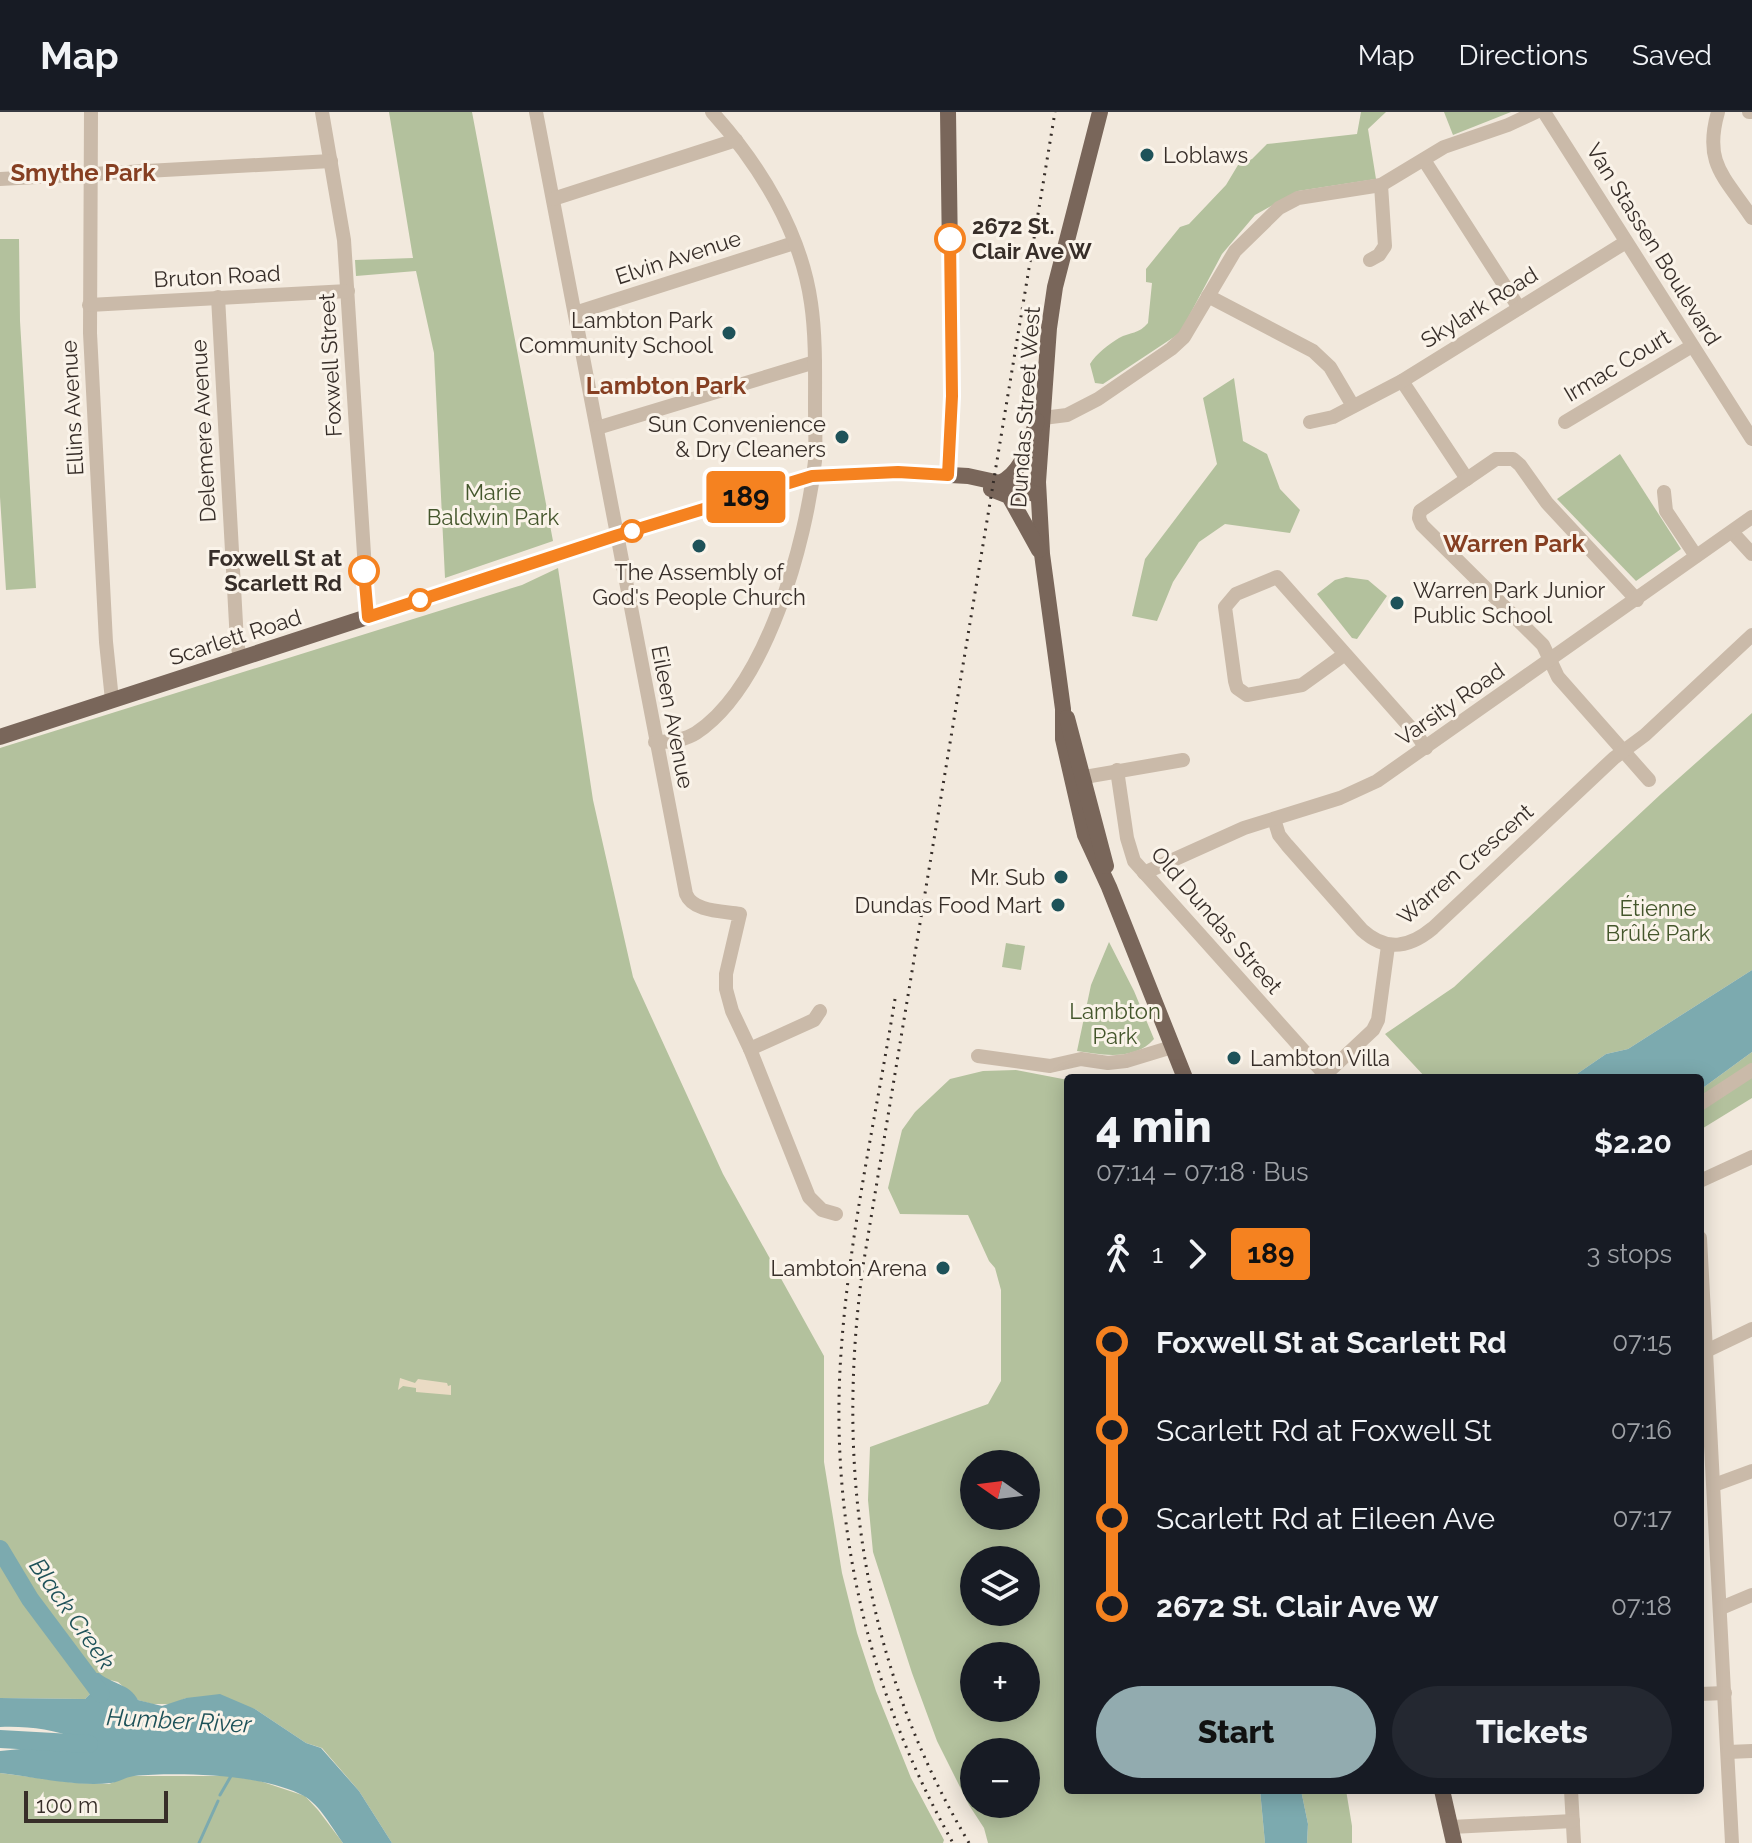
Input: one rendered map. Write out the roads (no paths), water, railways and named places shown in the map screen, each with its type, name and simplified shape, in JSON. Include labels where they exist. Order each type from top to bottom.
[{"type":"main road","points":[[948,112],[952,396],[948,475]]},
{"type":"main road","name":"Dundas Street West","points":[[1100,112],[1055,287],[1049,328],[1038,495],[1042,554],[1063,709],[1072,730],[1076,778],[1104,857],[1109,887],[1183,1074]]},
{"type":"main road","points":[[1000,483],[1012,477],[1023,461],[1044,401]]},
{"type":"main road","name":"Scarlett Road","points":[[0,737],[615,536],[812,476],[898,472],[948,475],[1000,483],[1038,495]]},
{"type":"main road","name":"Scarlett Road","points":[[948,475],[966,484],[1009,496],[1042,554]]},
{"type":"main road","points":[[1443,1794],[1453,1835]]},
{"type":"street","name":"Ellins Avenue","points":[[91,112],[89,305],[106,642],[112,700]]},
{"type":"street","name":"Foxwell Street","points":[[322,112],[344,240],[368,617]]},
{"type":"street","name":"Eileen Avenue","points":[[536,112],[615,536],[688,901],[696,906],[740,914],[726,974],[726,989],[732,1011],[809,1197],[822,1210],[836,1214]]},
{"type":"street","points":[[655,742],[693,735],[728,704],[745,678],[773,625],[792,574],[815,459],[815,362],[811,303],[794,243],[768,184],[712,112]]},
{"type":"street","points":[[1043,418],[1060,418],[1077,410],[1171,349],[1184,337],[1235,251],[1279,208],[1298,198],[1381,185],[1449,145],[1536,112]]},
{"type":"street","name":"Van Stassen Boulevard","points":[[1544,112],[1752,439]]},
{"type":"street","points":[[1718,112],[1711,137],[1713,155],[1752,218]]},
{"type":"street","points":[[553,199],[736,140]]},
{"type":"street","points":[[1424,160],[1519,308]]},
{"type":"street","points":[[0,179],[331,161]]},
{"type":"street","points":[[1370,260],[1381,254],[1385,246],[1381,185]]},
{"type":"street","name":"Skylark Road","points":[[1310,422],[1321,422],[1402,381],[1626,242]]},
{"type":"street","name":"Elvin Avenue","points":[[575,313],[794,243]]},
{"type":"street","name":"Bruton Road","points":[[89,305],[348,291]]},
{"type":"street","points":[[1208,296],[1320,356],[1353,406]]},
{"type":"street","name":"Delemere Avenue","points":[[218,297],[240,658]]},
{"type":"street","name":"Irmac Court","points":[[1565,422],[1692,346]]},
{"type":"street","points":[[597,428],[815,362]]},
{"type":"street","points":[[1402,381],[1467,479]]},
{"type":"street","points":[[1637,600],[1547,503],[1516,461],[1498,458],[1423,507],[1419,513],[1420,523],[1543,645],[1558,677],[1649,780]]},
{"type":"street","points":[[1664,492],[1666,511],[1696,556]]},
{"type":"street","name":"Varsity Road","points":[[1144,873],[1244,828],[1340,798],[1377,781],[1752,517]]},
{"type":"street","points":[[1732,532],[1752,554]]},
{"type":"street","points":[[1345,654],[1302,685],[1253,696],[1241,693],[1235,681],[1225,607],[1236,594],[1277,577],[1345,654],[1426,748]]},
{"type":"street","name":"Warren Crescent","points":[[1274,819],[1279,835],[1356,925],[1388,946],[1407,944],[1423,937],[1752,635]]},
{"type":"street","points":[[1076,778],[1183,760]]},
{"type":"street","name":"Old Dundas Street","points":[[1117,770],[1128,846],[1134,861],[1323,1074]]},
{"type":"street","points":[[1329,1074],[1373,1030],[1378,1020],[1388,946]]},
{"type":"street","points":[[750,1049],[814,1020],[820,1011]]},
{"type":"street","points":[[978,1056],[1050,1066],[1081,1059],[1108,1063],[1126,1061],[1172,1047]]},
{"type":"street","points":[[1704,1101],[1752,1070]]},
{"type":"street","points":[[1704,1179],[1752,1157]]},
{"type":"street","points":[[1732,1843],[1714,1485],[1704,1352],[1752,1329]]},
{"type":"street","points":[[1714,1485],[1752,1471]]},
{"type":"street","points":[[1721,1608],[1752,1595]]},
{"type":"street","points":[[1704,1694],[1725,1693]]},
{"type":"street","points":[[1728,1752],[1752,1751]]},
{"type":"street","points":[[1571,1794],[1574,1843]]},
{"type":"street","points":[[1453,1835],[1573,1821]]},
{"type":"water","points":[[1752,970],[1752,1052],[1704,1087],[1704,1074],[1577,1074],[1606,1054],[1628,1049]]},
{"type":"water","points":[[94,1673],[126,1687],[138,1700],[162,1706],[186,1698],[220,1694],[255,1709],[306,1743],[321,1748],[359,1791],[392,1843],[343,1843],[320,1811],[304,1796],[245,1779],[152,1775],[111,1783],[84,1784],[0,1773],[0,1751],[51,1746],[78,1739],[40,1729],[0,1727],[0,1698],[85,1699],[90,1694],[83,1683]]},
{"type":"water","points":[[1260,1794],[1302,1794],[1308,1824],[1307,1843],[1265,1843]]},
{"type":"waterway","name":"Black Creek","points":[[0,1549],[30,1599],[101,1694]]},
{"type":"waterway","name":"Humber River","points":[[0,1739],[89,1744]]},
{"type":"waterway","points":[[220,1795],[231,1776]]},
{"type":"waterway","points":[[199,1843],[218,1801]]},
{"type":"railway","points":[[969,1843],[933,1775],[904,1706],[881,1636],[866,1564],[856,1491],[853,1417],[855,1342],[863,1266],[1055,112]]},
{"type":"railway","points":[[895,999],[845,1309],[839,1417],[842,1481],[849,1544],[877,1668],[898,1728],[953,1843]]},
{"type":"place","name":"Loblaws","points":[[1147,155]]},
{"type":"place","name":"2672 St. Clair Ave W","points":[[950,239]]},
{"type":"place","name":"Lambton Park Community School","points":[[729,333]]},
{"type":"place","name":"Sun Convenience & Dry Cleaners","points":[[842,437]]},
{"type":"place","name":"The Assembly of God's People Church","points":[[699,546]]},
{"type":"place","name":"Foxwell St at Scarlett Rd","points":[[364,571]]},
{"type":"place","name":"Warren Park Junior Public School","points":[[1397,603]]},
{"type":"place","name":"Mr. Sub","points":[[1061,877]]},
{"type":"place","name":"Dundas Food Mart","points":[[1058,905]]},
{"type":"place","name":"Lambton Villa","points":[[1234,1058]]},
{"type":"place","name":"Lambton Arena","points":[[943,1268]]},
{"type":"district","name":"Smythe Park","points":[[83,173]]},
{"type":"district","name":"Lambton Park","points":[[666,386]]},
{"type":"district","name":"Warren Park","points":[[1514,544]]},
{"type":"park label","name":"Marie Baldwin Park","points":[[493,504]]},
{"type":"park label","name":"Étienne Brûlé Park","points":[[1658,920]]}]
